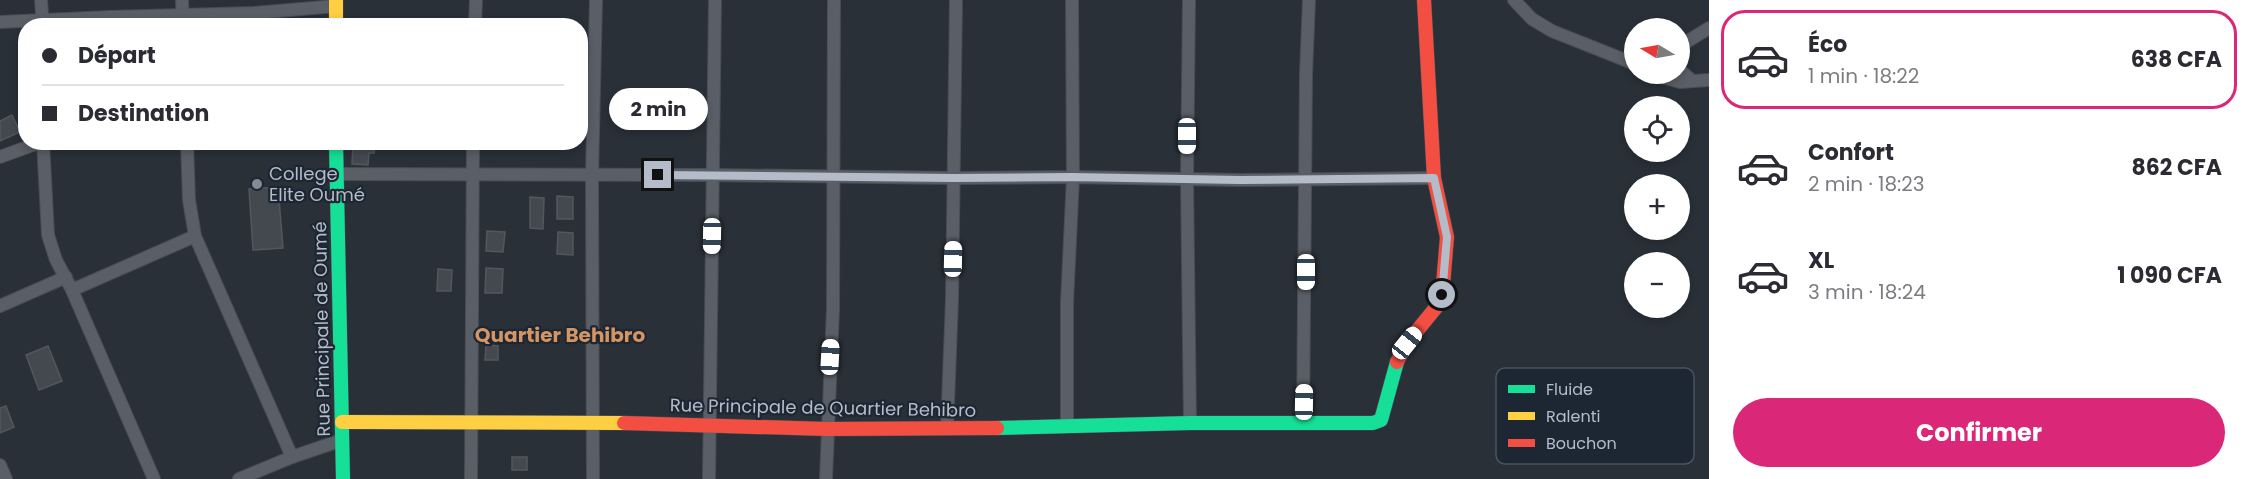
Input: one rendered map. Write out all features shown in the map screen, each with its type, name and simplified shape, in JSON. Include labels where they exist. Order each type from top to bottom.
[{"type":"street","points":[[41,0],[43,18]]},
{"type":"street","points":[[182,0],[183,18]]},
{"type":"street","points":[[475,18],[476,0]]},
{"type":"street","points":[[593,479],[592,176],[596,0]]},
{"type":"street","points":[[709,479],[715,0]]},
{"type":"street","points":[[826,479],[833,309],[834,0]]},
{"type":"street","points":[[947,429],[956,0]]},
{"type":"street","points":[[1066,426],[1067,302],[1072,177],[1072,0]]},
{"type":"street","points":[[1190,0],[1187,178],[1190,423]]},
{"type":"street","points":[[1303,423],[1309,0]]},
{"type":"street","points":[[336,174],[1306,180],[1434,178],[1424,0]]},
{"type":"street","points":[[1514,0],[1532,19],[1552,31],[1624,60]]},
{"type":"street","points":[[203,18],[336,3]]},
{"type":"street","points":[[0,22],[18,22]]},
{"type":"street","points":[[1690,40],[1709,28]]},
{"type":"street","points":[[1692,81],[1709,80]]},
{"type":"street","points":[[0,157],[20,150]]},
{"type":"street","points":[[43,150],[48,235],[56,260],[72,290],[154,479]]},
{"type":"street","points":[[187,150],[189,200],[195,237],[292,457]]},
{"type":"street","name":"Rue Principale de Oumé","points":[[336,150],[343,479]]},
{"type":"street","points":[[471,479],[473,150]]},
{"type":"street","name":"Rue Principale de Quartier Behibro","points":[[342,422],[593,422],[827,429],[947,429],[1190,423],[1373,423],[1381,420],[1398,359],[1407,343],[1438,305],[1442,295],[1447,237],[1434,178]]},
{"type":"street","points":[[72,290],[195,237]]},
{"type":"street","points":[[0,306],[66,277]]},
{"type":"street","points":[[239,479],[292,457],[342,440]]},
{"type":"street","points":[[0,465],[6,479]]},
{"type":"building","points":[[12,115],[18,133],[0,141],[0,121]]},
{"type":"building","points":[[353,150],[374,150],[374,153],[369,153],[368,165],[352,164]]},
{"type":"building","points":[[278,187],[283,248],[253,250],[249,189]]},
{"type":"building","points":[[557,196],[573,197],[573,219],[557,219]]},
{"type":"building","points":[[530,197],[544,198],[543,229],[530,228]]},
{"type":"building","points":[[487,231],[505,232],[503,252],[486,251]]},
{"type":"building","points":[[558,232],[573,233],[573,255],[557,254]]},
{"type":"building","points":[[486,268],[503,269],[502,293],[485,293]]},
{"type":"building","points":[[438,269],[452,270],[451,291],[437,291]]},
{"type":"building","points":[[486,345],[498,346],[498,360],[485,360]]},
{"type":"building","points":[[48,346],[62,381],[39,390],[26,355]]},
{"type":"building","points":[[6,406],[14,427],[0,433],[0,408]]},
{"type":"building","points":[[512,457],[527,457],[527,470],[512,470]]},
{"type":"traffic: fast","points":[[336,150],[343,479]]},
{"type":"traffic: fast","points":[[997,428],[1190,423],[1373,423],[1381,420],[1397,362]]},
{"type":"traffic: slow","points":[[336,0],[336,18]]},
{"type":"traffic: slow","points":[[342,422],[624,423]]},
{"type":"traffic: jam","points":[[1397,362],[1407,343],[1438,305],[1443,285],[1447,237],[1434,178],[1424,0]]},
{"type":"traffic: jam","points":[[624,423],[827,429],[997,428]]},
{"type":"place","name":"College Elite Oumé","points":[[257,184]]},
{"type":"district","name":"Quartier Behibro","points":[[560,335]]},
{"type":"route","points":[[658,175],[1240,180],[1434,178],[1447,237],[1442,295]]}]
